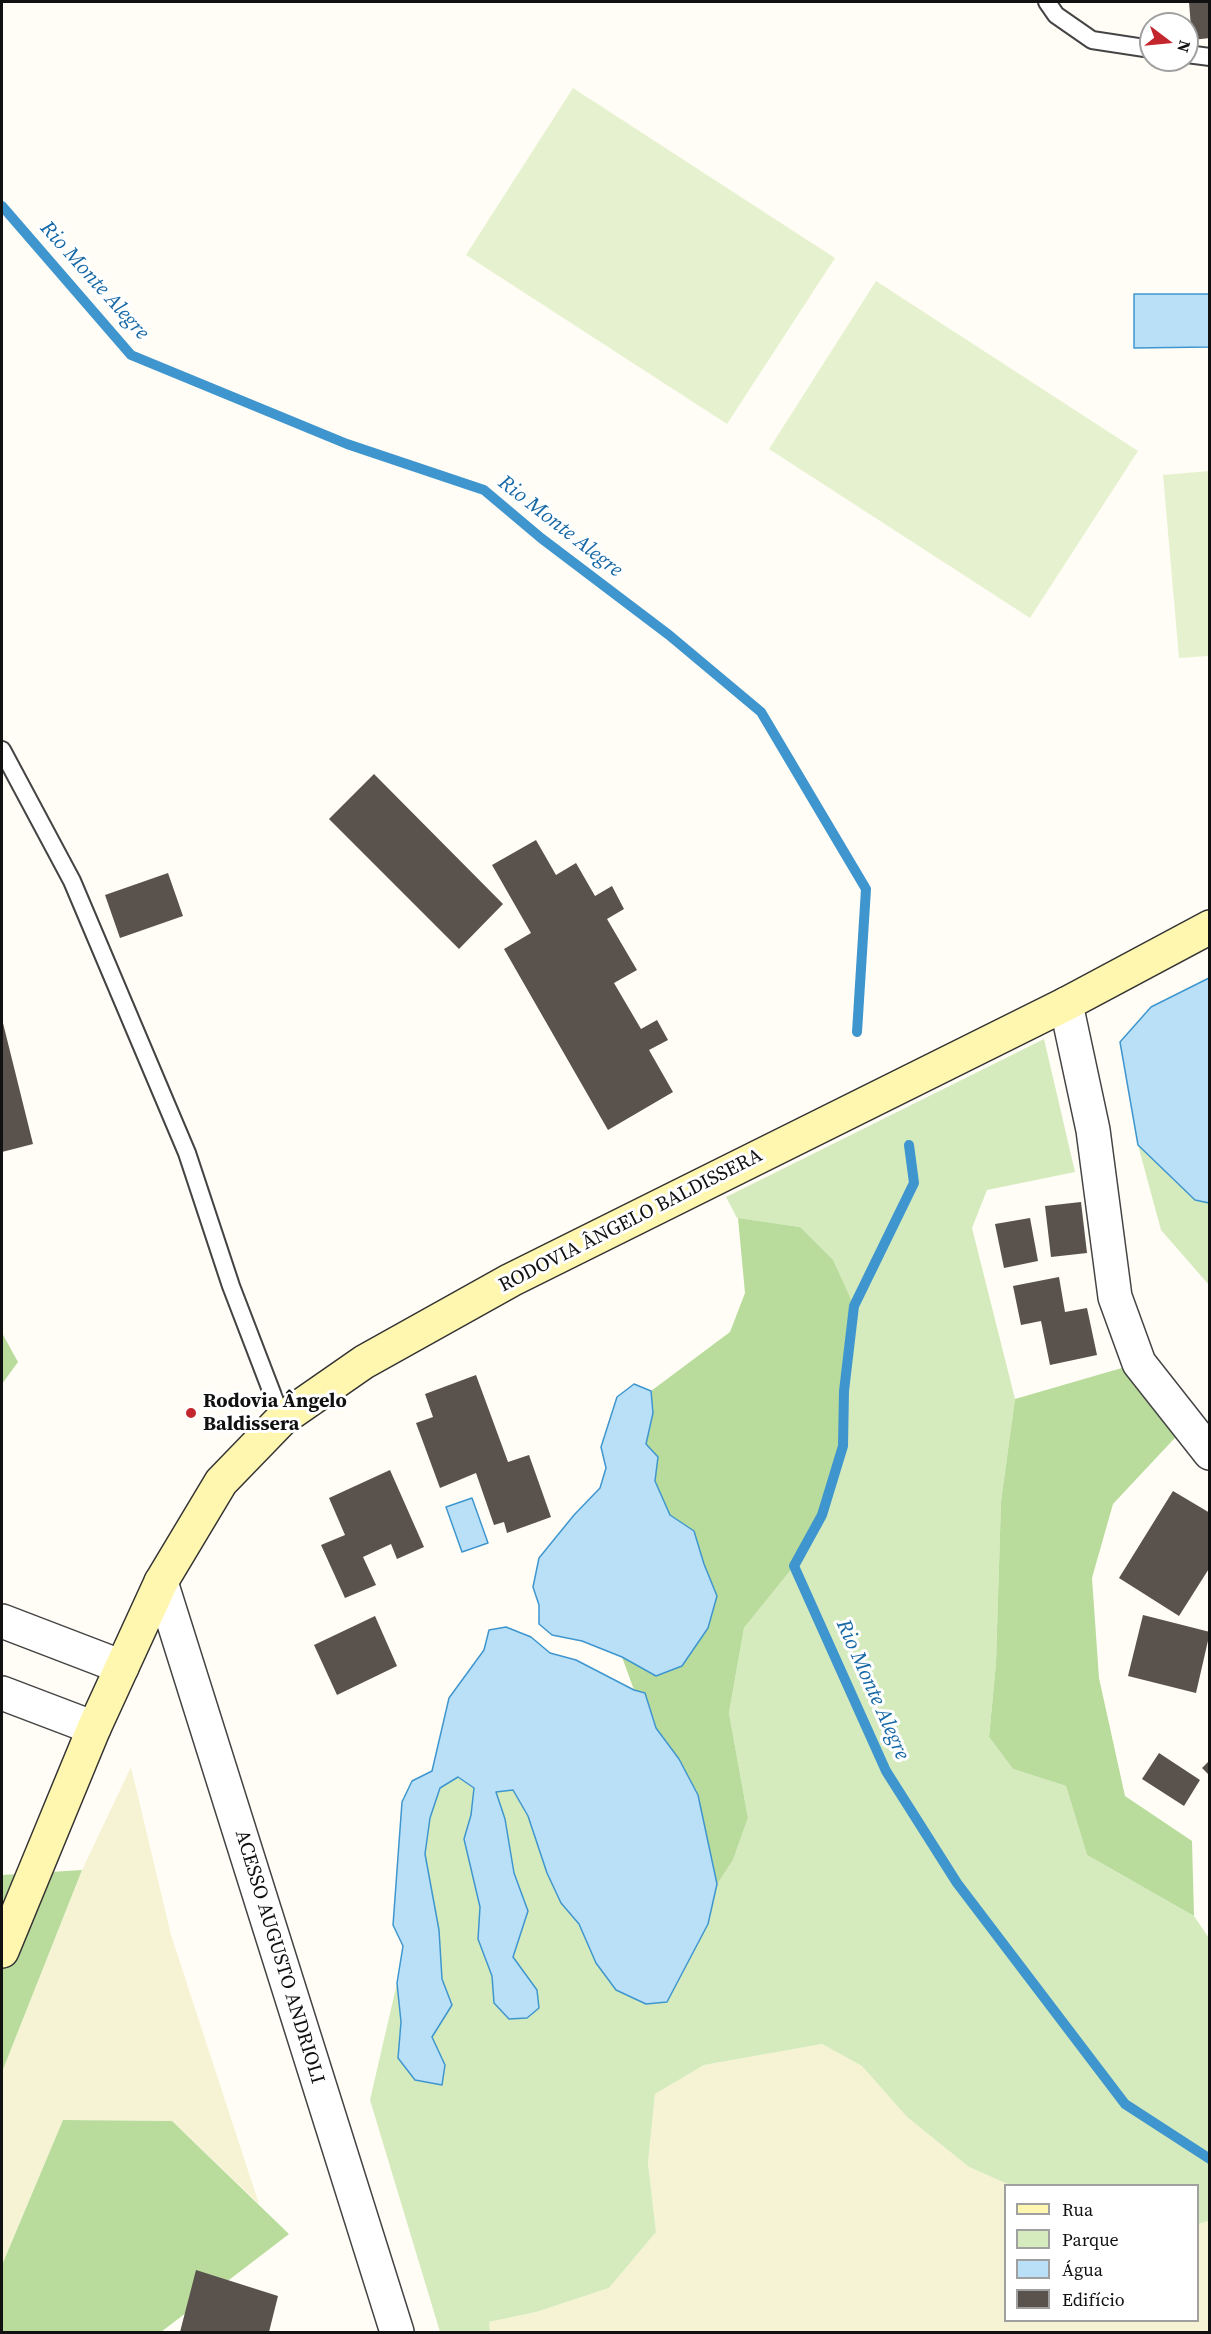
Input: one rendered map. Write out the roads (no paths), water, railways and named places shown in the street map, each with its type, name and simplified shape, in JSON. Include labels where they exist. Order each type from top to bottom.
[{"type":"street","name":"RODOVIA ÂNGELO BALDISSERA","points":[[2,1951],[94,1728],[161,1582],[221,1482],[282,1419],[364,1362],[511,1280],[1066,1004],[1209,927]]},
{"type":"street","points":[[1066,1004],[1093,1130],[1115,1297],[1139,1363],[1209,1453]]},
{"type":"street","name":"ACESSO AUGUSTO ANDRIOLI","points":[[161,1582],[397,2332]]},
{"type":"street","points":[[2,1621],[122,1667]]},
{"type":"street","points":[[2,1693],[94,1728]]},
{"type":"lane","points":[[1047,2],[1056,15],[1092,40],[1139,47]]},
{"type":"lane","points":[[2,750],[72,881],[187,1153],[231,1286],[282,1419]]},
{"type":"water","points":[[1134,294],[1209,294],[1209,347],[1134,348]]},
{"type":"water","points":[[1209,978],[1209,1203],[1195,1200],[1138,1145],[1120,1042],[1151,1007]]},
{"type":"water","points":[[634,1384],[651,1391],[653,1413],[646,1444],[658,1457],[655,1481],[670,1515],[694,1531],[717,1596],[708,1628],[682,1666],[656,1676],[622,1657],[582,1641],[552,1635],[539,1624],[539,1605],[533,1587],[539,1558],[574,1515],[600,1488],[606,1468],[601,1447],[617,1397]]},
{"type":"water","points":[[472,1498],[488,1543],[462,1552],[446,1507]]},
{"type":"water","points":[[506,1627],[531,1637],[550,1653],[576,1660],[634,1690],[645,1693],[656,1728],[679,1759],[698,1795],[717,1884],[708,1924],[667,2002],[646,2004],[616,1990],[596,1963],[579,1924],[561,1903],[547,1873],[528,1816],[513,1790],[496,1792],[505,1819],[514,1873],[528,1911],[513,1957],[537,1990],[539,2008],[527,2018],[509,2019],[494,2003],[492,1976],[478,1939],[480,1907],[464,1839],[471,1815],[474,1788],[458,1777],[440,1788],[430,1818],[425,1854],[439,1930],[442,1979],[452,2005],[432,2037],[445,2065],[442,2085],[415,2080],[398,2058],[401,2022],[397,1983],[403,1946],[393,1925],[402,1802],[412,1781],[432,1771],[449,1698],[484,1650],[489,1630]]},
{"type":"waterway","name":"Rio Monte Alegre","points":[[2,206],[131,355],[347,444],[484,490],[541,538],[669,635],[761,712],[866,889],[857,1032]]},
{"type":"waterway","name":"Rio Monte Alegre","points":[[909,1145],[914,1183],[854,1306],[844,1391],[843,1446],[822,1515],[794,1566],[886,1771],[957,1883],[1125,2104],[1210,2159]]},
{"type":"place","name":"Rodovia Ângelo Baldissera","points":[[191,1413]]}]
